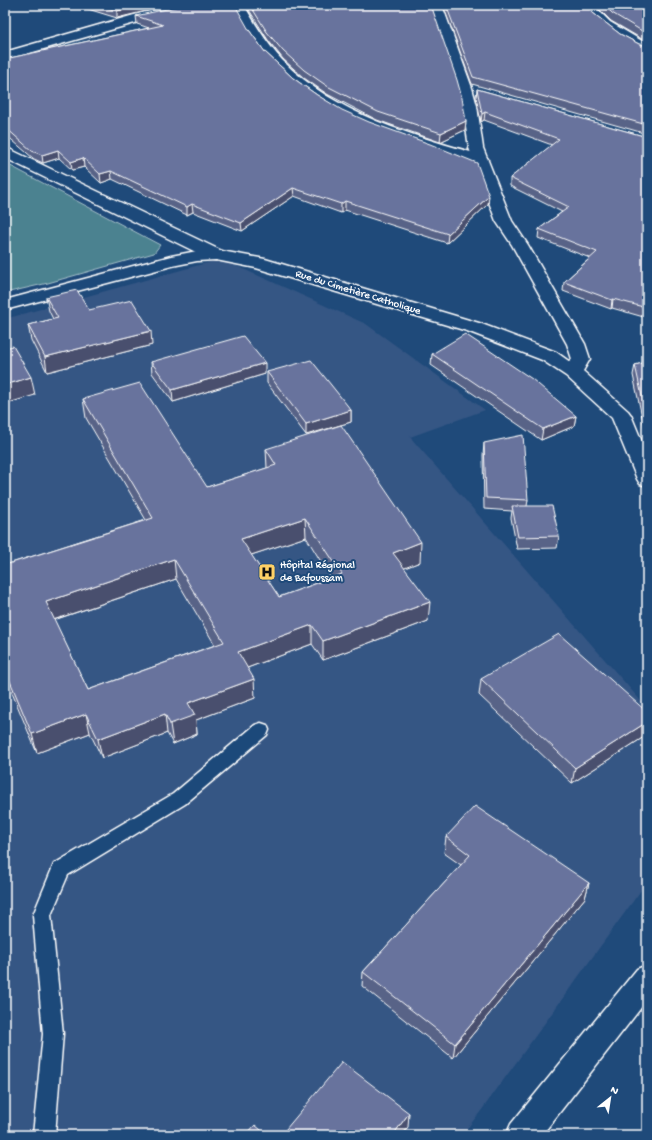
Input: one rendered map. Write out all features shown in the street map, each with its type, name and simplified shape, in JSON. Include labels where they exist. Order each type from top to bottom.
[{"type":"street","points":[[5,56],[146,16],[193,5]]},
{"type":"street","points":[[238,5],[254,33],[266,50],[279,64],[317,95],[342,110],[386,130],[414,140],[480,159]]},
{"type":"street","points":[[436,5],[465,88],[470,106],[476,148],[480,159],[504,221],[520,244],[576,344],[581,359],[573,372]]},
{"type":"street","points":[[586,5],[590,11],[605,23],[631,41],[647,49]]},
{"type":"street","points":[[465,88],[480,92]]},
{"type":"street","points":[[5,152],[216,255]]},
{"type":"street","name":"Rue du Cimetière Catholique","points":[[5,305],[171,261],[197,256],[216,255],[259,263],[473,327],[549,356],[573,372],[621,415],[647,479]]},
{"type":"street","points":[[522,1135],[647,978]]},
{"type":"lane","points":[[44,1135],[53,1034],[42,915],[61,870],[179,799],[261,730]]},
{"type":"shaded area","name":"Hôpital Régional de Bafoussam","points":[[221,259],[366,324],[485,410],[410,437],[647,708],[647,882],[462,1135],[5,1135],[5,319]]},
{"type":"green space","points":[[5,163],[160,245],[154,253],[48,283],[5,293]]},
{"type":"building","points":[[98,5],[139,5],[117,11]]},
{"type":"building","points":[[184,5],[235,5],[249,30],[265,52],[293,78],[342,110],[369,122],[477,163],[489,196],[448,234],[345,201],[341,204],[293,188],[241,223],[192,204],[187,207],[111,171],[100,174],[83,158],[71,162],[58,150],[42,155],[32,151],[5,127],[5,120],[7,119],[5,117],[5,59],[163,25],[136,16]]},
{"type":"building","points":[[250,5],[431,5],[457,80],[466,121],[441,133],[378,112],[327,86],[304,70],[283,51],[267,32]]},
{"type":"building","points":[[446,5],[585,5],[620,34],[639,44],[647,46],[647,125],[473,77]]},
{"type":"building","points":[[604,5],[647,5],[647,34],[612,13]]},
{"type":"building","points":[[477,89],[647,137],[647,308],[612,300],[564,282],[597,252],[539,229],[569,207],[510,178],[559,139],[485,112],[482,114]]},
{"type":"building","points":[[77,290],[89,310],[132,300],[151,331],[45,357],[28,325],[58,318],[46,297]]},
{"type":"building","points":[[465,334],[532,379],[576,416],[543,429],[432,354]]},
{"type":"building","points":[[243,336],[265,363],[172,390],[151,362]]},
{"type":"building","points":[[13,346],[31,377],[5,385],[5,348]]},
{"type":"building","points":[[311,360],[351,410],[306,424],[267,372]]},
{"type":"building","points":[[647,362],[647,419],[635,365]]},
{"type":"building","points":[[140,383],[207,487],[276,465],[266,449],[341,425],[421,542],[393,553],[430,602],[323,641],[312,625],[238,652],[254,679],[188,703],[195,715],[170,724],[165,714],[98,739],[86,714],[32,734],[5,669],[5,565],[153,518],[83,399]],"holes":[[[305,518],[342,574],[279,597],[241,539]],[[174,559],[224,642],[88,690],[46,602]]]},
{"type":"building","points":[[523,435],[528,500],[486,498],[484,443]]},
{"type":"building","points":[[512,506],[552,506],[559,536],[518,537]]},
{"type":"building","points":[[559,634],[647,712],[647,722],[575,768],[481,679]]},
{"type":"building","points":[[475,806],[589,883],[455,1044],[363,972],[470,855],[446,837]]},
{"type":"building","points":[[342,1062],[409,1113],[393,1135],[281,1135]]},
{"type":"building","points":[[255,1125],[267,1135],[246,1135]]},
{"type":"place","name":"Hôpital Régional de Bafoussam","points":[[267,572]]}]
